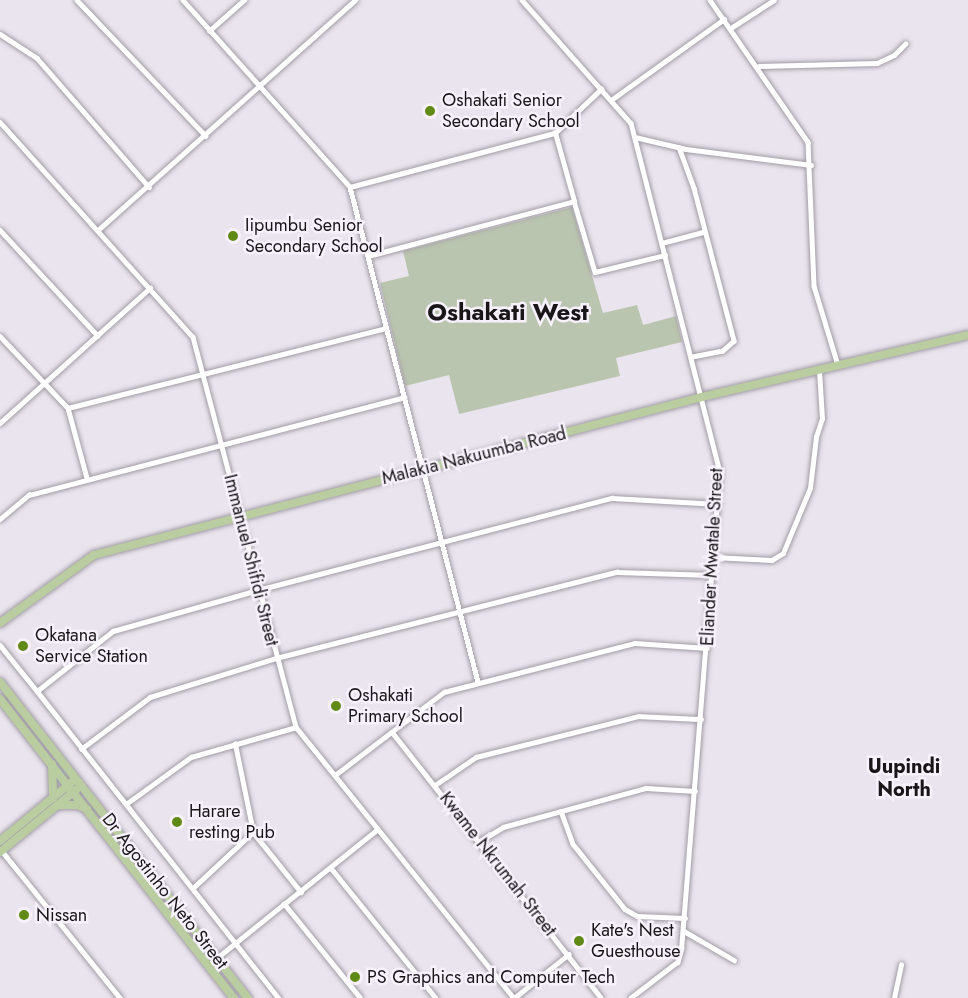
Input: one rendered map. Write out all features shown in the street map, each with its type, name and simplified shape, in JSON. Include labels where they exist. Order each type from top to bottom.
[{"type":"main road","name":"Malakia Nakuumba Road","points":[[0,623],[89,557],[702,397],[968,335]]},
{"type":"main road","name":"Dr Agostinho Neto Street","points":[[0,682],[80,781],[248,998]]},
{"type":"main road","name":"Dr Agostinho Neto Street","points":[[0,699],[73,787],[234,998]]},
{"type":"main road","points":[[52,762],[55,802]]},
{"type":"main road","points":[[1,850],[80,781]]},
{"type":"main road","points":[[0,841],[55,802],[78,805],[89,810]]},
{"type":"street","points":[[77,0],[207,136]]},
{"type":"street","points":[[183,0],[350,187],[478,682]]},
{"type":"street","points":[[209,31],[244,0]]},
{"type":"street","points":[[98,230],[207,136],[259,86],[356,0]]},
{"type":"street","name":"Eliander Mwatale Street","points":[[522,0],[631,123],[720,471],[684,931],[678,962],[631,998]]},
{"type":"street","points":[[710,0],[759,66],[804,134],[811,165],[814,286],[838,365]]},
{"type":"street","points":[[731,28],[774,0]]},
{"type":"street","points":[[611,100],[724,19]]},
{"type":"street","points":[[0,34],[37,58],[149,186]]},
{"type":"street","points":[[759,66],[877,63],[894,55],[904,44]]},
{"type":"street","points":[[350,187],[555,133],[601,89]]},
{"type":"street","name":"Immanuel Shifidi Street","points":[[0,122],[193,337],[296,727],[514,998]]},
{"type":"street","points":[[555,133],[595,272],[666,255]]},
{"type":"street","points":[[635,137],[679,147],[811,165]]},
{"type":"street","points":[[679,147],[694,188],[703,232],[734,341],[723,351],[692,357]]},
{"type":"street","points":[[368,256],[574,201]]},
{"type":"street","points":[[0,230],[98,336]]},
{"type":"street","points":[[662,243],[703,232]]},
{"type":"street","points":[[0,423],[150,288]]},
{"type":"street","points":[[68,408],[386,328]]},
{"type":"street","points":[[0,336],[68,408],[87,478]]},
{"type":"street","points":[[713,557],[772,560],[783,553],[810,488],[816,437],[822,419],[819,370]]},
{"type":"street","points":[[0,519],[29,495],[404,397]]},
{"type":"street","points":[[37,691],[113,631],[258,590],[624,496],[718,504]]},
{"type":"street","points":[[81,749],[150,697],[276,658],[628,570],[712,575]]},
{"type":"street","points":[[335,775],[437,695],[478,682],[635,643],[707,648]]},
{"type":"street","points":[[0,645],[279,998]]},
{"type":"street","points":[[435,785],[476,757],[627,718],[646,715],[701,718]]},
{"type":"street","points":[[126,804],[185,760],[296,727]]},
{"type":"street","name":"Kwame Nkrumah Street","points":[[392,732],[569,954],[601,998]]},
{"type":"street","points":[[235,744],[253,832],[301,892]]},
{"type":"street","points":[[480,841],[503,827],[646,788],[695,791]]},
{"type":"street","points":[[561,811],[573,844],[625,909],[637,916],[685,918]]},
{"type":"street","points":[[208,965],[378,829]]},
{"type":"street","points":[[193,888],[253,832]]},
{"type":"street","points":[[1,850],[120,998]]},
{"type":"street","points":[[331,868],[436,998]]},
{"type":"street","points":[[284,904],[360,998]]},
{"type":"street","points":[[684,931],[734,960]]},
{"type":"street","points":[[514,998],[569,954]]},
{"type":"street","points":[[894,998],[901,964]]},
{"type":"green space","points":[[572,207],[603,313],[637,305],[643,325],[676,316],[682,342],[616,358],[620,376],[459,414],[449,375],[405,386],[380,283],[409,276],[403,251]]},
{"type":"place","name":"Oshakati Senior Secondary School","points":[[430,111]]},
{"type":"place","name":"Iipumbu Senior Secondary School","points":[[233,236]]},
{"type":"place","name":"Okatana Service Station","points":[[23,646]]},
{"type":"place","name":"Oshakati Primary School","points":[[336,706]]},
{"type":"place","name":"Harare resting Pub","points":[[177,822]]},
{"type":"place","name":"Nissan","points":[[24,915]]},
{"type":"place","name":"Kate's Nest Guesthouse","points":[[579,941]]},
{"type":"place","name":"PS Graphics and Computer Tech","points":[[355,977]]},
{"type":"district","name":"Oshakati West","points":[[508,312]]},
{"type":"district","name":"Uupindi North","points":[[904,778]]}]
